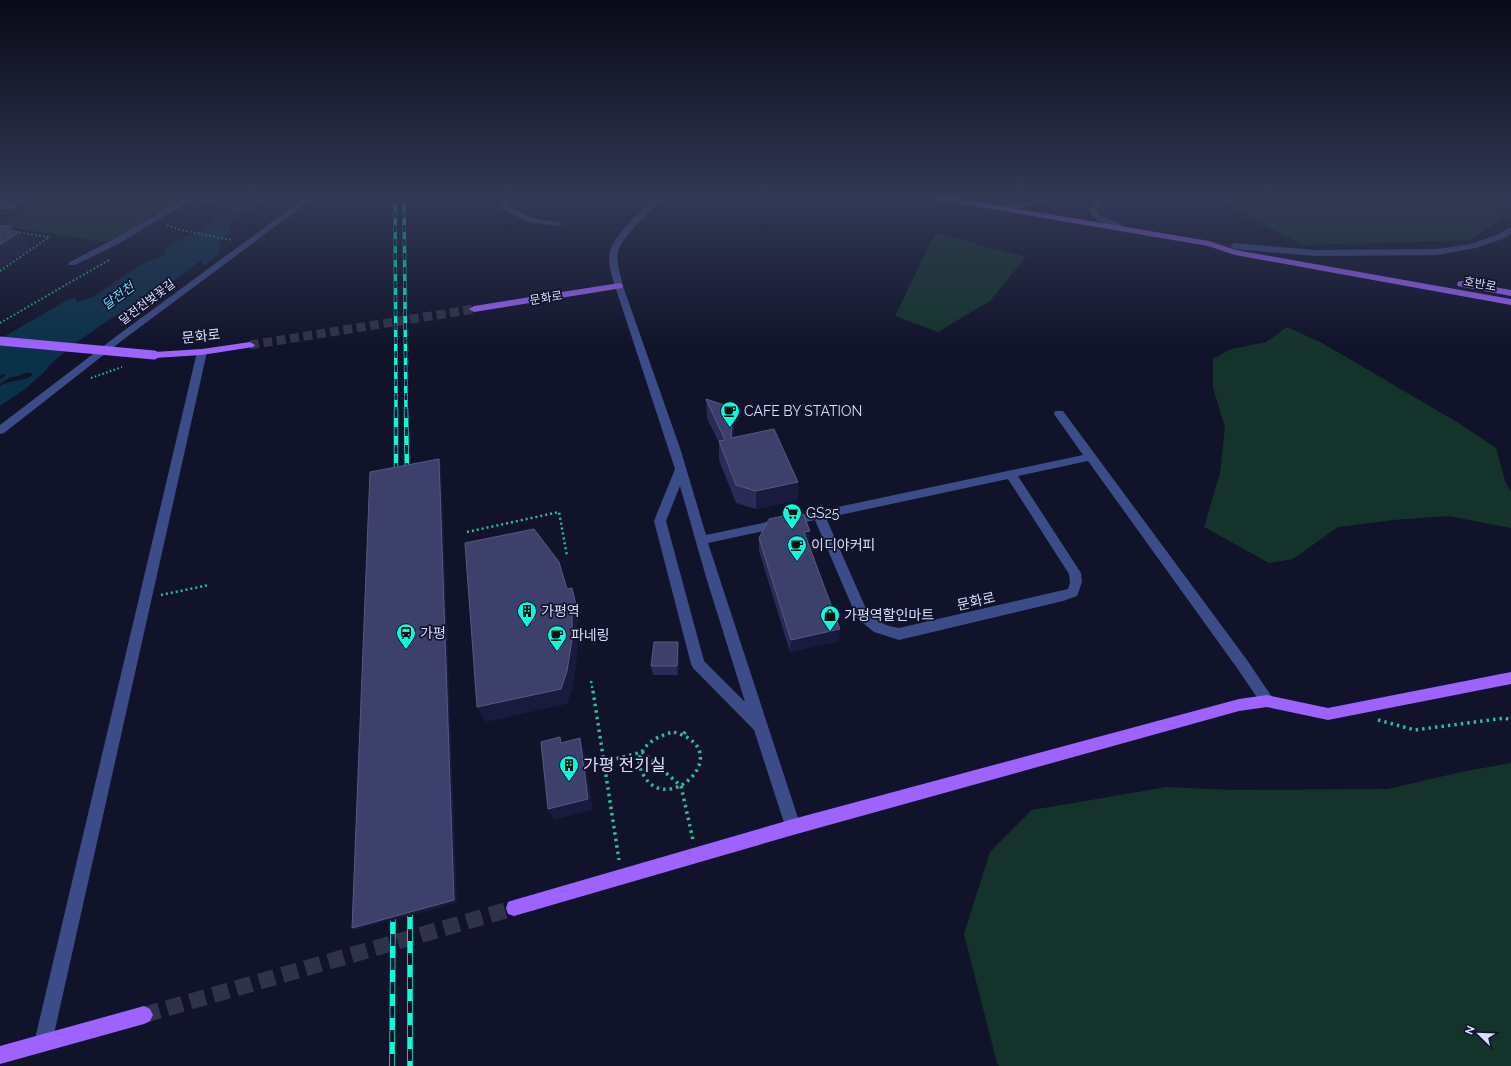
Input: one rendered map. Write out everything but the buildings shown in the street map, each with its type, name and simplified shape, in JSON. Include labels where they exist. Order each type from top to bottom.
[{"type":"main road","name":"호반로","points":[[1218,247],[1235,252],[1511,302]]},
{"type":"main road","name":"호반로","points":[[1238,247],[1511,293]]},
{"type":"main road","name":"문화로","points":[[474,309],[619,286]]},
{"type":"main road","name":"문화로","points":[[0,341],[154,355],[202,352],[250,345]]},
{"type":"main road","points":[[514,908],[793,827],[1239,704],[1267,701],[1328,714],[1511,678]]},
{"type":"main road","points":[[0,1055],[144,1015]]},
{"type":"street","points":[[72,263],[105,247]]},
{"type":"street","name":"달전천벚꽃길","points":[[0,430],[121,337],[243,247]]},
{"type":"street","points":[[617,247],[614,251],[613,266],[619,286],[680,470],[793,827]]},
{"type":"street","name":"호반로","points":[[1243,247],[1315,253],[1437,252],[1469,247]]},
{"type":"street","points":[[43,1043],[202,352]]},
{"type":"street","points":[[1059,414],[1238,658],[1267,701]]},
{"type":"street","points":[[702,540],[1090,457]]},
{"type":"street","points":[[680,470],[660,521],[698,664],[762,728]]},
{"type":"street","name":"문화로","points":[[819,515],[862,614],[870,624],[884,631],[899,634],[1063,596],[1073,592],[1076,582],[1075,573],[1011,474]]},
{"type":"path","points":[[0,271],[35,247]]},
{"type":"path","points":[[88,379],[107,371],[126,366]]},
{"type":"path","points":[[467,532],[559,512],[567,556]]},
{"type":"path","points":[[145,598],[209,585]]},
{"type":"path","points":[[591,681],[621,876]]},
{"type":"path","points":[[1374,719],[1415,730],[1505,718],[1511,720]]},
{"type":"path","points":[[684,734],[686,729]]},
{"type":"path","points":[[669,732],[684,734],[692,739],[698,746],[700,765],[690,781],[672,789],[662,788],[649,782],[641,772],[639,762],[642,752],[654,737],[669,732]]},
{"type":"path","points":[[604,762],[642,752]]},
{"type":"path","points":[[642,752],[681,786],[696,855]]},
{"type":"green space","points":[[928,247],[987,247],[1026,257],[990,301],[938,332],[895,316]]},
{"type":"green space","points":[[1287,327],[1322,343],[1457,422],[1496,448],[1506,484],[1511,491],[1511,528],[1448,516],[1393,520],[1338,527],[1293,559],[1269,563],[1204,527],[1220,473],[1225,427],[1213,388],[1213,359],[1231,349],[1266,342]]},
{"type":"green space","points":[[1511,763],[1511,1066],[999,1066],[997,1063],[964,934],[990,852],[1032,810],[1167,787],[1231,790],[1388,789],[1461,772]]},
{"type":"water","name":"달전천","points":[[169,247],[220,247],[218,255],[205,265],[202,265],[203,261],[199,262],[167,286],[107,321],[77,342],[56,359],[25,389],[0,406],[0,386],[9,382],[30,377],[33,374],[25,373],[11,377],[0,384],[0,379],[6,375],[3,374],[0,376],[0,339],[69,299],[75,298],[77,302],[93,297],[141,264],[163,256],[165,254],[165,249]]},
{"type":"tunnel","points":[[250,345],[474,309]]},
{"type":"tunnel","points":[[144,1015],[514,908]]},
{"type":"railway","points":[[395,247],[396,410]]},
{"type":"railway","points":[[404,247],[406,410]]},
{"type":"railway","points":[[406,409],[407,477]]},
{"type":"railway","points":[[396,410],[396,478]]},
{"type":"railway","points":[[410,905],[410,1066]]},
{"type":"railway","points":[[392,1066],[393,910]]},
{"type":"place","name":"CAFE BY STATION","points":[[730,428]]},
{"type":"place","name":"GS25","points":[[792,530]]},
{"type":"place","name":"이디야커피","points":[[797,562]]},
{"type":"place","name":"가평역","points":[[527,628]]},
{"type":"place","name":"가평역할인마트","points":[[830,632]]},
{"type":"place","name":"가평","points":[[406,650]]},
{"type":"place","name":"파네링","points":[[557,652]]},
{"type":"place","name":"가평 전기실","points":[[569,782]]}]
